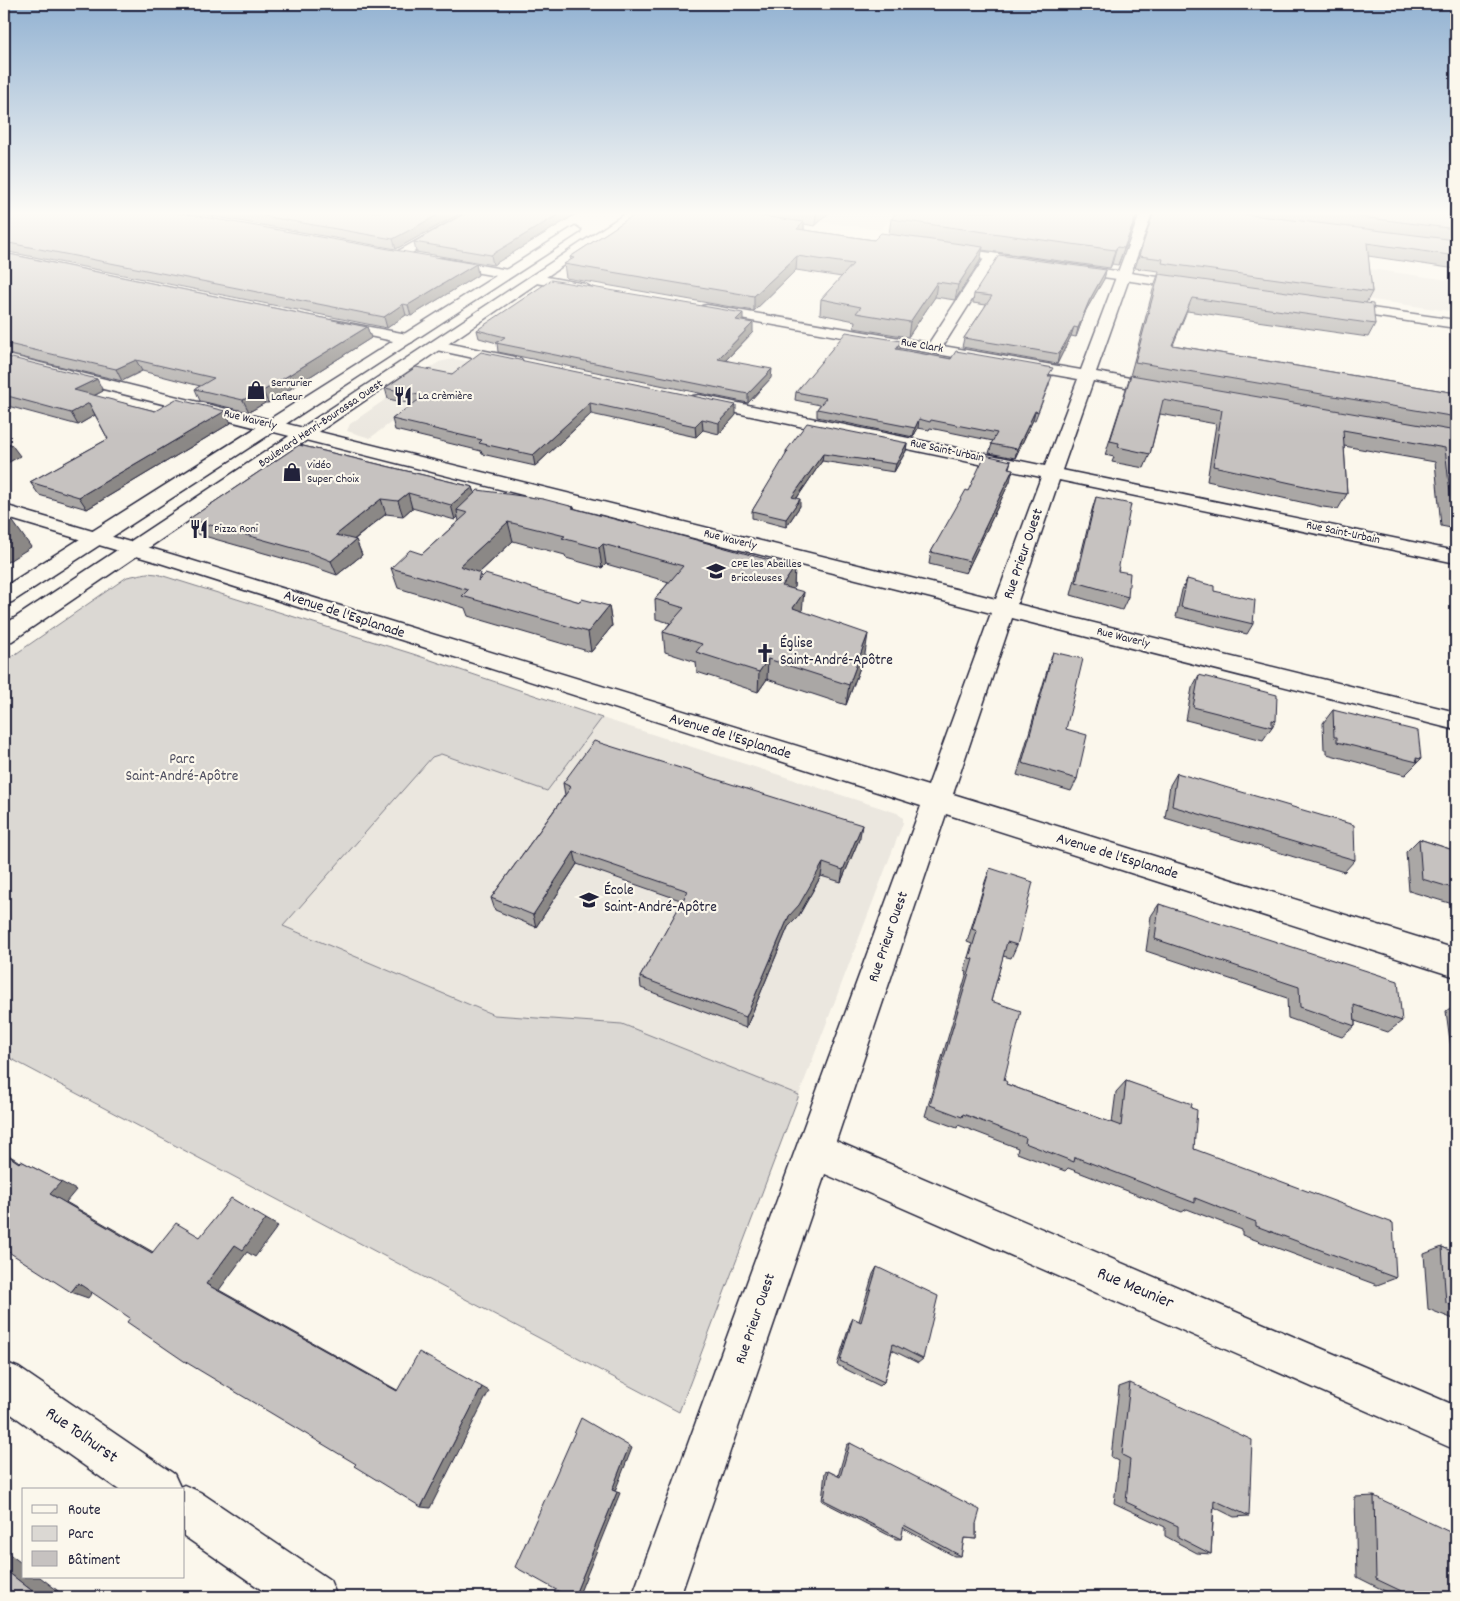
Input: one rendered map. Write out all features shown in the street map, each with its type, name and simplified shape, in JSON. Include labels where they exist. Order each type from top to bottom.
[{"type":"street","name":"Boulevard Henri-Bourassa Ouest","points":[[4,597],[490,286]]},
{"type":"street","name":"Boulevard Henri-Bourassa Ouest","points":[[4,636],[526,286]]},
{"type":"street","points":[[573,286],[602,291]]},
{"type":"street","points":[[934,348],[974,286]]},
{"type":"street","name":"Rue Prieur Ouest","points":[[656,1597],[720,1420],[1052,473],[1120,286]]},
{"type":"street","points":[[1188,286],[1209,289]]},
{"type":"street","points":[[1318,304],[1456,324]]},
{"type":"street","name":"Rue Clark","points":[[688,306],[1176,391]]},
{"type":"street","points":[[316,320],[407,339]]},
{"type":"street","points":[[437,346],[535,366]]},
{"type":"street","name":"Rue Waverly","points":[[4,359],[1456,722]]},
{"type":"street","name":"Rue Saint-Urbain","points":[[678,396],[1456,557]]},
{"type":"street","name":"Avenue de l'Esplanade","points":[[4,510],[1456,963]]},
{"type":"street","name":"Rue Meunier","points":[[814,1150],[1456,1428]]},
{"type":"street","name":"Rue Tolhurst","points":[[4,1383],[155,1488]]},
{"type":"street","points":[[185,1509],[314,1597]]},
{"type":"shaded area","points":[[1273,286],[1456,286],[1456,312]]},
{"type":"shaded area","points":[[453,359],[473,362],[370,438],[347,431],[350,424],[439,362]]},
{"type":"shaded area","name":"École Saint-André-Apôtre","points":[[602,718],[897,813],[903,818],[903,823],[799,1095],[622,1024],[494,1015],[282,926],[432,756],[441,754],[547,791]]},
{"type":"green space","name":"Parc Saint-André-Apôtre","points":[[147,573],[157,574],[413,654],[602,718],[547,791],[441,754],[432,757],[283,926],[494,1015],[622,1024],[799,1095],[679,1412],[4,1055],[4,662],[127,577]]},
{"type":"building","points":[[4,286],[164,286],[367,327],[263,391],[243,400],[195,389],[214,378],[136,360],[116,369],[4,343]]},
{"type":"building","points":[[225,286],[440,286],[408,305],[403,304],[384,317]]},
{"type":"building","points":[[543,286],[584,286],[743,313],[736,320],[753,323],[718,359],[772,369],[748,394],[496,343],[505,337],[477,330]]},
{"type":"building","points":[[693,286],[765,286],[754,296]]},
{"type":"building","points":[[833,286],[934,286],[910,322],[856,313],[861,307],[821,299]]},
{"type":"building","points":[[979,286],[1097,286],[1078,328],[1074,327],[1059,354],[964,338],[992,296],[974,294]]},
{"type":"building","points":[[1156,286],[1243,286],[1373,304],[1375,324],[1192,298],[1172,345],[1456,393],[1456,417],[1135,362]]},
{"type":"building","points":[[1326,286],[1371,286],[1372,292]]},
{"type":"building","points":[[846,332],[901,341],[896,349],[951,359],[956,351],[1053,368],[1048,376],[1052,376],[1038,412],[1035,411],[1017,449],[991,444],[997,433],[919,419],[915,428],[817,409],[826,398],[796,392]]},
{"type":"building","points":[[481,352],[736,405],[719,423],[702,419],[695,426],[590,403],[533,455],[479,443],[482,440],[392,419],[424,396],[385,388],[416,367],[452,374]]},
{"type":"building","points":[[4,356],[97,379],[74,390],[155,411],[176,399],[225,411],[79,497],[30,482],[108,439],[89,403],[71,413],[4,395]]},
{"type":"building","points":[[1131,375],[1456,431],[1456,512],[1452,511],[1445,448],[1343,430],[1347,494],[1332,492],[1213,466],[1222,410],[1163,400],[1150,454],[1118,447],[1119,443],[1110,441]]},
{"type":"building","points":[[807,423],[907,443],[896,464],[823,454],[792,497],[800,499],[786,519],[752,511],[788,451],[786,451]]},
{"type":"building","points":[[4,442],[11,444],[4,448]]},
{"type":"building","points":[[299,445],[473,487],[451,505],[408,493],[398,501],[381,499],[336,535],[356,540],[331,561],[311,553],[189,519]]},
{"type":"building","points":[[985,455],[1011,461],[1008,468],[1013,469],[969,561],[931,552],[966,490],[968,491]]},
{"type":"building","points":[[478,490],[543,499],[795,567],[782,586],[804,592],[793,608],[868,634],[849,685],[768,659],[759,672],[696,652],[702,644],[663,632],[684,608],[655,599],[683,566],[603,544],[599,548],[562,538],[565,536],[508,522],[460,566],[480,573],[478,581],[485,574],[580,602],[582,599],[609,606],[588,632],[462,596],[468,590],[391,568],[410,550],[422,554],[468,513],[457,510]]},
{"type":"building","points":[[1096,497],[1131,504],[1118,571],[1130,573],[1128,597],[1076,582]]},
{"type":"building","points":[[1187,579],[1214,586],[1214,591],[1255,600],[1253,624],[1181,607]]},
{"type":"building","points":[[1053,652],[1083,659],[1066,729],[1087,735],[1077,779],[1022,763]]},
{"type":"building","points":[[1199,675],[1277,695],[1276,721],[1272,720],[1272,727],[1193,707]]},
{"type":"building","points":[[1333,710],[1418,731],[1421,759],[1416,758],[1417,762],[1337,742],[1337,737],[1334,737]]},
{"type":"building","points":[[594,741],[862,825],[843,870],[823,863],[799,905],[789,916],[746,1017],[640,977],[688,891],[574,852],[533,915],[491,898],[571,787],[563,783]]},
{"type":"building","points":[[1177,773],[1354,825],[1355,860],[1172,806]]},
{"type":"building","points":[[1419,839],[1456,851],[1456,889],[1422,879]]},
{"type":"building","points":[[990,868],[1033,882],[1017,945],[1007,942],[991,1001],[1021,1011],[1004,1080],[1007,1082],[1006,1084],[1121,1126],[1126,1081],[1192,1104],[1191,1108],[1197,1110],[1194,1149],[1393,1223],[1396,1278],[1256,1226],[1256,1222],[1195,1198],[1195,1203],[1075,1157],[1074,1162],[1025,1143],[1026,1138],[963,1114],[962,1117],[930,1105],[973,959],[969,958],[977,931],[972,929]]},
{"type":"building","points":[[1159,904],[1398,981],[1402,1021],[1354,1005],[1355,1026],[1300,1007],[1299,987],[1155,939]]},
{"type":"building","points":[[4,1153],[19,1163],[21,1161],[61,1182],[50,1194],[152,1253],[176,1223],[200,1237],[231,1198],[266,1219],[243,1250],[235,1245],[206,1284],[397,1391],[419,1352],[482,1387],[421,1507],[354,1466],[356,1464],[184,1361],[127,1322],[130,1318],[78,1283],[71,1292],[4,1249]]},
{"type":"building","points":[[1442,1247],[1456,1253],[1456,1307],[1446,1303]]},
{"type":"building","points":[[877,1267],[938,1296],[923,1359],[893,1344],[884,1382],[840,1361],[853,1318],[861,1322]]},
{"type":"building","points":[[1130,1383],[1252,1440],[1249,1516],[1214,1500],[1211,1554],[1178,1537],[1178,1526],[1126,1502],[1130,1459],[1122,1455]]},
{"type":"building","points":[[581,1418],[629,1446],[612,1490],[617,1492],[574,1597],[569,1597],[515,1567]]},
{"type":"building","points":[[850,1443],[980,1510],[976,1524],[976,1539],[964,1538],[961,1556],[904,1525],[901,1539],[824,1500],[828,1471],[840,1477]]},
{"type":"building","points":[[1374,1496],[1456,1535],[1456,1597],[1414,1597],[1376,1579]]},
{"type":"building","points":[[4,1569],[40,1597],[4,1597]]},
{"type":"place","name":"Serrurier Lafleur","points":[[256,390]]},
{"type":"place","name":"La Crèmière","points":[[403,396]]},
{"type":"place","name":"Vidéo Super Choix","points":[[292,472]]},
{"type":"place","name":"Pizza Roni","points":[[199,529]]},
{"type":"place","name":"CPE les Abeilles Bricoleuses","points":[[716,571]]},
{"type":"place","name":"Église Saint-André-Apôtre","points":[[765,653]]},
{"type":"place","name":"École Saint-André-Apôtre","points":[[589,900]]}]
